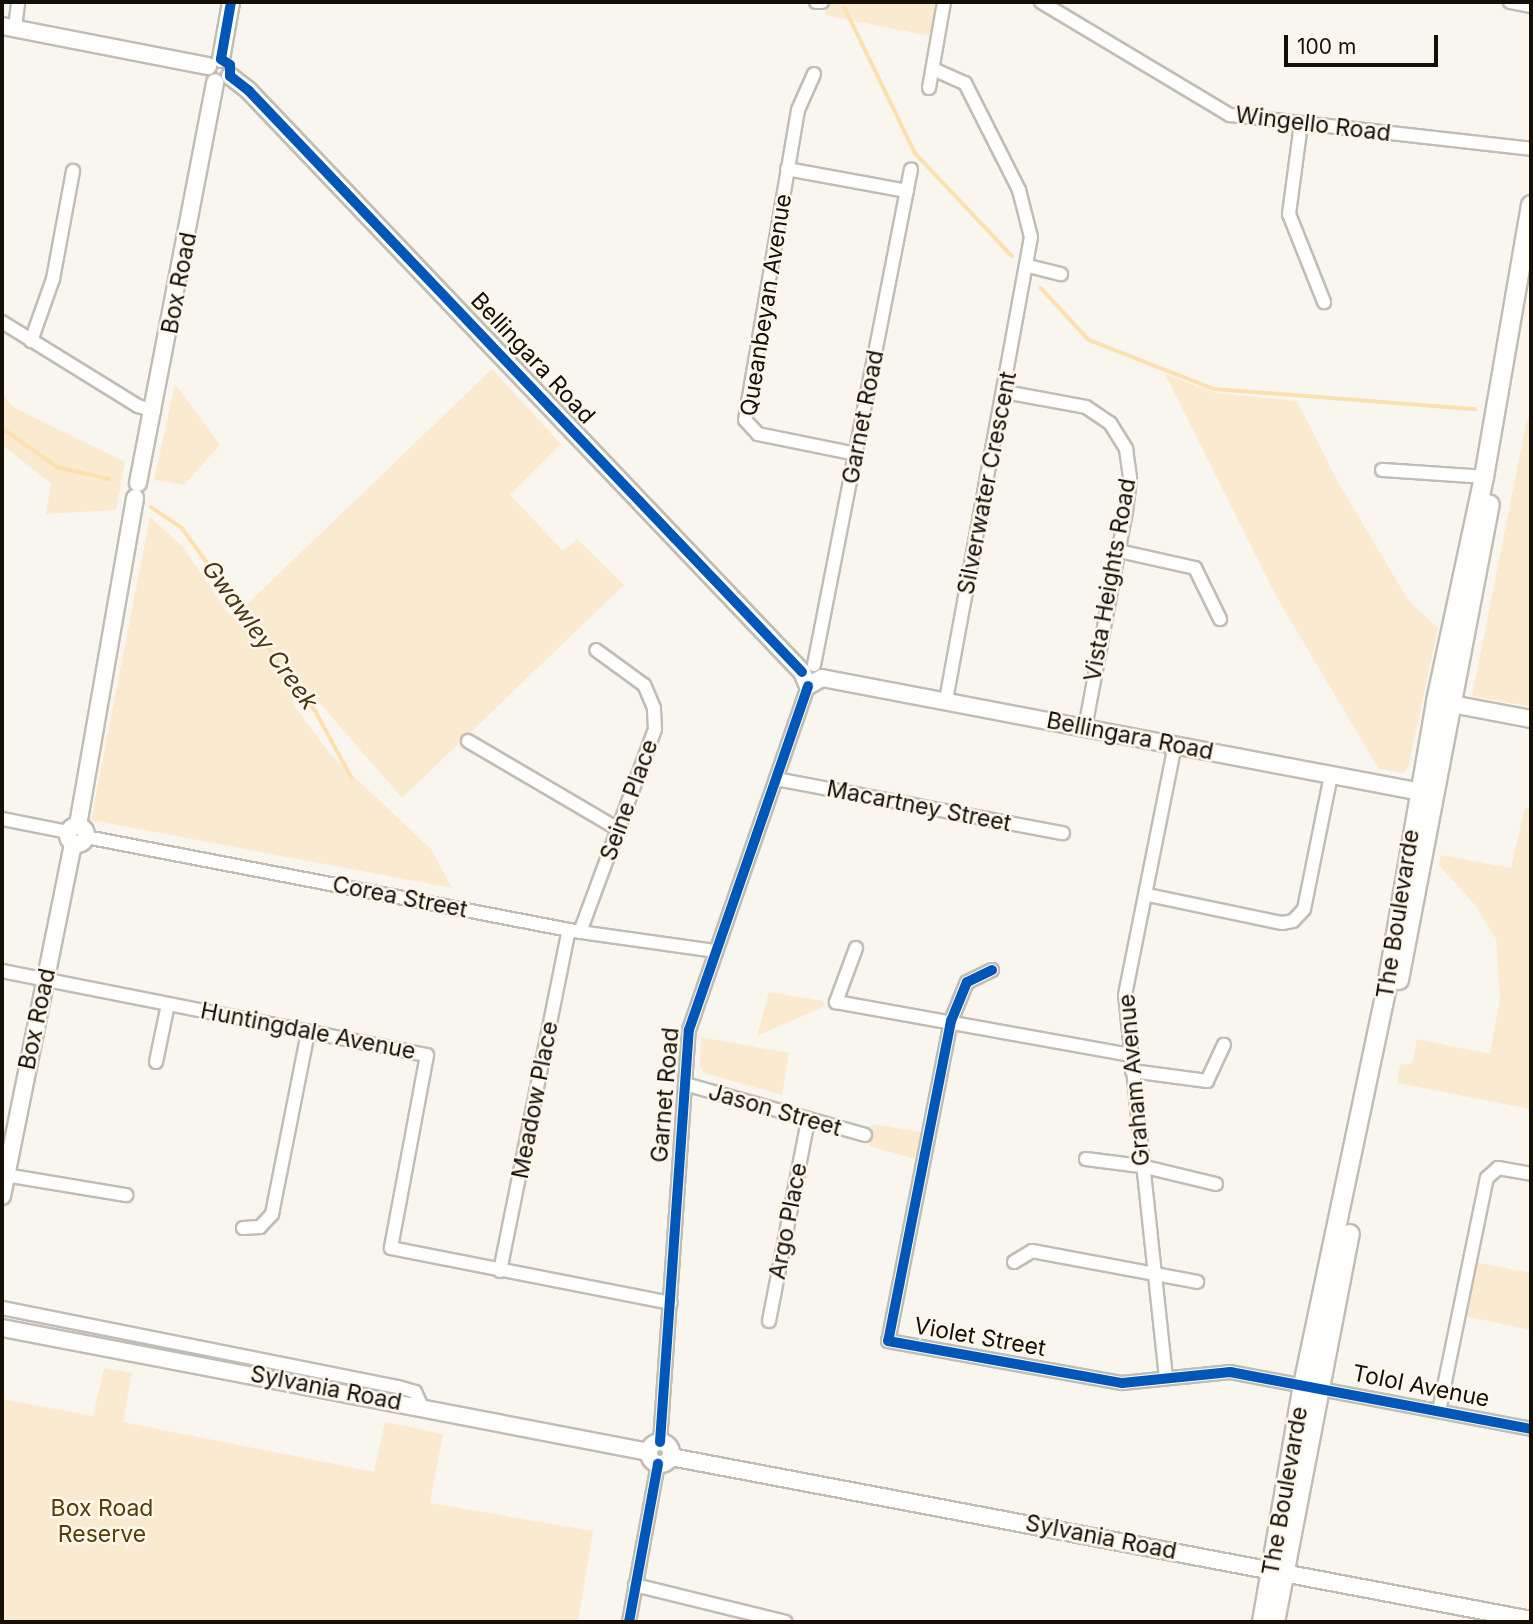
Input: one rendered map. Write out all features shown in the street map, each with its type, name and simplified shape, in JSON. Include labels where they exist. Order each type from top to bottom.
[{"type":"main road","name":"The Boulevarde","points":[[1428,794],[1436,701],[1484,477],[1531,205]]},
{"type":"main road","name":"The Boulevarde","points":[[1275,1622],[1278,1573],[1311,1387],[1428,794],[1455,705],[1531,276]]},
{"type":"main road","name":"The Boulevarde","points":[[1262,1622],[1278,1573]]},
{"type":"street","points":[[18,2],[8,27],[230,65],[223,79]]},
{"type":"street","points":[[215,63],[231,2]]},
{"type":"street","points":[[816,2],[822,2]]},
{"type":"street","points":[[929,88],[944,2]]},
{"type":"street","name":"Wingello Road","points":[[1041,2],[1214,110],[1301,124],[1531,149]]},
{"type":"street","points":[[1510,2],[1531,6]]},
{"type":"street","name":"Silverwater Crescent","points":[[933,69],[965,83],[1018,190],[1030,226],[1028,266],[946,701]]},
{"type":"street","name":"Queanbeyan Avenue","points":[[814,74],[798,110],[745,420],[758,434],[856,454]]},
{"type":"street","name":"Box Road","points":[[2,1196],[6,1148],[76,834],[136,490],[223,79]]},
{"type":"street","name":"Bellingara Road","points":[[223,79],[249,90],[811,675],[1428,794]]},
{"type":"street","points":[[1301,124],[1289,214],[1324,302]]},
{"type":"street","points":[[787,169],[907,191]]},
{"type":"street","name":"Garnet Road","points":[[628,1622],[659,1454],[689,1030],[811,675],[911,169]]},
{"type":"street","points":[[31,341],[53,279],[73,171]]},
{"type":"street","points":[[1028,266],[1061,274]]},
{"type":"street","points":[[2,322],[138,406],[154,411]]},
{"type":"street","name":"Vista Heights Road","points":[[1004,393],[1086,407],[1119,435],[1130,479],[1085,727]]},
{"type":"street","points":[[1382,470],[1484,477]]},
{"type":"street","points":[[1119,551],[1195,568],[1220,620]]},
{"type":"street","name":"Seine Place","points":[[575,931],[618,829],[655,729],[654,708],[644,685],[596,650]]},
{"type":"street","points":[[1436,701],[1531,719]]},
{"type":"street","points":[[468,741],[618,829]]},
{"type":"street","name":"Graham Avenue","points":[[1166,1378],[1141,1166],[1126,984],[1148,895],[1175,745]]},
{"type":"street","points":[[1148,895],[1282,923],[1293,921],[1304,909],[1331,775]]},
{"type":"street","name":"Macartney Street","points":[[776,779],[1063,833]]},
{"type":"street","name":"Corea Street","points":[[2,819],[575,931],[716,951]]},
{"type":"street","name":"Meadow Place","points":[[500,1271],[575,931]]},
{"type":"street","points":[[856,948],[836,1002],[1131,1055]]},
{"type":"street","points":[[951,1021],[967,982],[992,970]]},
{"type":"street","name":"Huntingdale Avenue","points":[[2,971],[427,1055],[391,1248],[671,1303]]},
{"type":"street","points":[[156,1062],[168,1004]]},
{"type":"street","name":"Violet Street","points":[[951,1021],[888,1342],[1122,1383],[1230,1371],[1311,1387]]},
{"type":"street","points":[[243,1228],[260,1227],[272,1214],[308,1032]]},
{"type":"street","points":[[1132,1070],[1207,1081],[1224,1045]]},
{"type":"street","name":"Jason Street","points":[[685,1084],[865,1135]]},
{"type":"street","name":"Argo Place","points":[[769,1321],[808,1120]]},
{"type":"street","points":[[1086,1159],[1141,1166],[1216,1184]]},
{"type":"street","points":[[1439,1411],[1487,1178],[1498,1168],[1531,1174]]},
{"type":"street","points":[[5,1175],[126,1195]]},
{"type":"street","points":[[1014,1262],[1032,1251],[1198,1282]]},
{"type":"street","points":[[2,1307],[398,1387],[415,1392],[422,1407]]},
{"type":"street","name":"Sylvania Road","points":[[2,1328],[1505,1618],[1531,1620]]},
{"type":"street","name":"Tolol Avenue","points":[[1311,1387],[1531,1429]]},
{"type":"street","points":[[635,1585],[772,1621],[786,1622]]},
{"type":"green space","points":[[826,2],[935,3],[930,36],[825,15]]},
{"type":"green space","points":[[492,369],[561,444],[510,495],[563,551],[577,539],[624,585],[402,798],[240,611]]},
{"type":"green space","points":[[1165,374],[1216,393],[1297,401],[1338,482],[1408,600],[1438,628],[1408,768],[1403,773],[1379,769],[1276,596]]},
{"type":"green space","points":[[175,384],[220,445],[184,485],[154,480]]},
{"type":"green space","points":[[2,394],[13,407],[125,462],[116,510],[46,514],[51,483],[2,445]]},
{"type":"green space","points":[[1527,419],[1531,420],[1531,707],[1472,696]]},
{"type":"green space","points":[[150,517],[183,547],[229,614],[261,639],[286,670],[294,705],[330,754],[431,849],[452,888],[91,820]]},
{"type":"green space","points":[[1525,807],[1531,808],[1531,1109],[1397,1083],[1400,1065],[1412,1063],[1417,1039],[1490,1054],[1500,998],[1496,939],[1475,905],[1439,865],[1441,855],[1511,868]]},
{"type":"green space","points":[[769,992],[823,1001],[825,1006],[757,1036]]},
{"type":"green space","points":[[701,1037],[789,1053],[782,1095],[704,1073],[700,1067]]},
{"type":"green space","points":[[873,1124],[921,1132],[915,1159],[869,1146]]},
{"type":"green space","points":[[1475,1262],[1531,1273],[1531,1330],[1464,1316]]},
{"type":"green space","name":"Box Road Reserve","points":[[104,1368],[132,1373],[123,1422],[374,1472],[385,1422],[443,1434],[430,1503],[593,1531],[578,1622],[2,1622],[2,1399],[93,1416]]},
{"type":"waterway","points":[[845,8],[916,154],[1012,256]]},
{"type":"waterway","points":[[1041,288],[1089,340],[1214,389],[1475,409]]},
{"type":"waterway","name":"Gwawley Creek","points":[[2,428],[57,467],[109,479]]},
{"type":"waterway","name":"Gwawley Creek","points":[[151,507],[182,528],[316,712],[352,778]]},
{"type":"cycle path","points":[[231,2],[221,59],[230,65],[230,76],[249,91],[802,672]]},
{"type":"cycle path","points":[[660,1442],[689,1030],[808,686]]},
{"type":"cycle path","points":[[992,970],[967,982],[951,1021],[888,1341],[1122,1383],[1230,1372],[1531,1429]]},
{"type":"cycle path","points":[[629,1622],[658,1464]]}]
